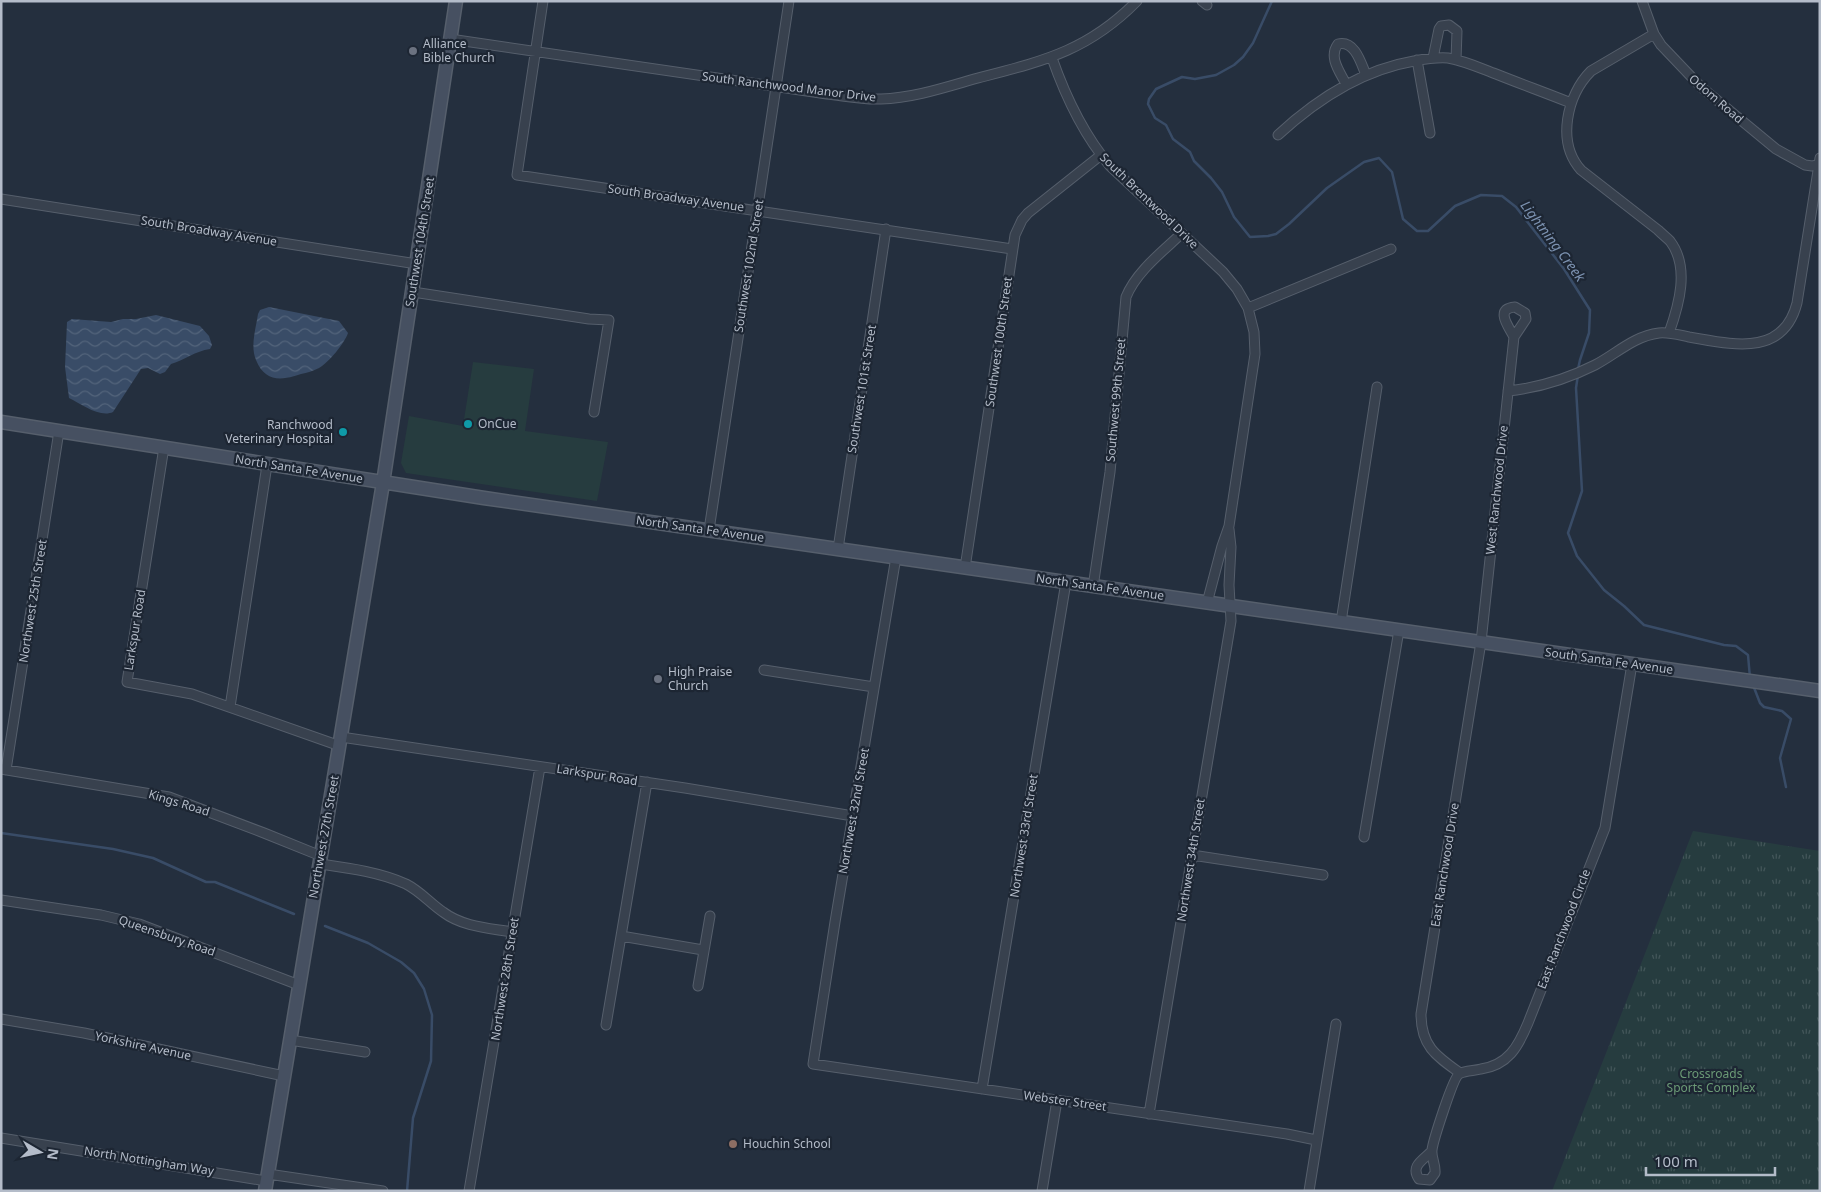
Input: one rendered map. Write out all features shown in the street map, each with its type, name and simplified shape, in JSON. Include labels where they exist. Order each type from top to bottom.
[{"type":"main road","name":"Southwest 104th Street","points":[[383,483],[456,1]]},
{"type":"main road","name":"North Santa Fe Avenue","points":[[1,422],[383,483],[1399,630]]},
{"type":"main road","name":"Northwest 27th Street","points":[[266,1182],[383,483]]},
{"type":"main road","name":"South Santa Fe Avenue","points":[[1399,630],[1820,691]]},
{"type":"street","points":[[535,51],[543,1]]},
{"type":"street","name":"Southwest 102nd Street","points":[[709,530],[789,1]]},
{"type":"street","name":"South Ranchwood Manor Drive","points":[[450,39],[856,98],[899,98],[1020,68],[1052,58],[1073,49],[1099,34],[1137,1]]},
{"type":"street","name":"Odom Road","points":[[1642,1],[1654,34],[1676,63],[1700,87],[1776,149],[1805,165],[1812,166],[1819,162]]},
{"type":"street","points":[[1434,58],[1439,29],[1441,26],[1449,25],[1457,31],[1456,60]]},
{"type":"street","points":[[1654,34],[1591,71],[1579,85],[1571,103],[1567,124],[1571,157],[1575,163],[1658,230],[1670,241],[1677,255],[1680,289],[1669,333]]},
{"type":"street","points":[[1346,84],[1334,60],[1338,44],[1345,43],[1351,46],[1366,75]]},
{"type":"street","name":"South Broadway Avenue","points":[[535,51],[517,175],[1012,249]]},
{"type":"street","name":"South Brentwood Drive","points":[[1052,58],[1075,114],[1101,155],[1110,166],[1231,281],[1248,308],[1254,332],[1255,354],[1229,526]]},
{"type":"street","points":[[1278,135],[1304,111],[1346,84],[1401,63],[1434,58],[1456,60],[1571,103]]},
{"type":"street","points":[[1417,60],[1430,133]]},
{"type":"street","name":"Southwest 100th Street","points":[[965,568],[1012,249],[1018,227],[1028,213],[1101,155]]},
{"type":"street","points":[[1508,391],[1520,390],[1569,376],[1597,363],[1634,341],[1653,334],[1669,333],[1746,344],[1765,342],[1779,335],[1786,328],[1795,311],[1819,162]]},
{"type":"street","name":"South Broadway Avenue","points":[[1,199],[417,264]]},
{"type":"street","name":"Southwest 101st Street","points":[[838,549],[886,230]]},
{"type":"street","name":"Southwest 99th Street","points":[[1093,586],[1110,472],[1126,297],[1132,285],[1143,272],[1181,234]]},
{"type":"street","points":[[1248,308],[1391,249]]},
{"type":"street","points":[[413,292],[589,319],[608,320],[594,412]]},
{"type":"street","name":"West Ranchwood Drive","points":[[1481,642],[1514,337]]},
{"type":"street","points":[[1341,622],[1377,387]]},
{"type":"street","name":"Northwest 25th Street","points":[[4,770],[59,431]]},
{"type":"street","name":"Larkspur Road","points":[[164,447],[127,682],[192,694],[288,729],[340,742],[647,782],[853,816]]},
{"type":"street","points":[[230,707],[267,465]]},
{"type":"street","points":[[1207,603],[1229,526]]},
{"type":"street","name":"Northwest 34th Street","points":[[1149,1114],[1230,629],[1229,526]]},
{"type":"street","name":"Northwest 32nd Street","points":[[813,1064],[896,558]]},
{"type":"street","name":"Northwest 33rd Street","points":[[982,1089],[1066,582]]},
{"type":"street","points":[[1364,837],[1399,630]]},
{"type":"street","name":"East Ranchwood Drive","points":[[1460,1073],[1438,1058],[1427,1043],[1423,1033],[1421,1014],[1481,642]]},
{"type":"street","name":"East Ranchwood Circle","points":[[1460,1073],[1488,1068],[1504,1061],[1515,1050],[1525,1030],[1606,821],[1632,664]]},
{"type":"street","points":[[764,670],[874,687]]},
{"type":"street","name":"Northwest 28th Street","points":[[469,1191],[540,767]]},
{"type":"street","name":"Kings Road","points":[[4,770],[168,798],[272,836],[320,860],[396,880],[413,888],[442,912],[454,919],[472,925],[512,932]]},
{"type":"street","points":[[606,1025],[647,782]]},
{"type":"street","points":[[1192,855],[1322,875]]},
{"type":"street","name":"Queensbury Road","points":[[1,900],[101,915],[139,924],[299,985]]},
{"type":"street","points":[[698,986],[710,916]]},
{"type":"street","points":[[621,936],[703,950]]},
{"type":"street","name":"Yorkshire Avenue","points":[[1,1019],[84,1033],[284,1076]]},
{"type":"street","points":[[1309,1191],[1336,1024]]},
{"type":"street","points":[[290,1040],[365,1052]]},
{"type":"street","name":"Webster Street","points":[[813,1064],[1316,1140]]},
{"type":"street","points":[[1432,1150],[1454,1080],[1460,1073]]},
{"type":"street","points":[[1042,1191],[1057,1100]]},
{"type":"street","name":"North Nottingham Way","points":[[1,1138],[266,1182],[383,1191]]},
{"type":"green space","points":[[473,362],[534,369],[525,431],[608,442],[597,501],[406,473],[401,463],[409,416],[463,426]]},
{"type":"green space","name":"Crossroads Sports Complex","points":[[1693,831],[1820,851],[1820,1191],[1552,1191]]},
{"type":"water","points":[[269,307],[339,321],[348,333],[336,352],[319,368],[287,378],[274,378],[264,372],[254,355],[254,337],[258,314],[260,310]]},
{"type":"water","points":[[156,315],[200,326],[209,336],[212,345],[210,349],[171,364],[165,372],[160,374],[148,368],[141,369],[113,412],[97,412],[69,398],[65,367],[67,322],[72,319],[111,322]]},
{"type":"waterway","name":"Lightning Creek","points":[[1272,1],[1253,43],[1243,57],[1234,65],[1216,75],[1195,79],[1182,77],[1156,89],[1148,104],[1155,118],[1166,125],[1173,139],[1190,152],[1194,161],[1222,192],[1234,217],[1250,237],[1276,234],[1327,188],[1364,162],[1379,158],[1392,172],[1403,219],[1417,231],[1428,231],[1455,206],[1481,195],[1502,196],[1516,207],[1564,269],[1590,310],[1589,333],[1578,369]]},
{"type":"waterway","name":"Lightning Creek","points":[[1578,375],[1576,388],[1582,491],[1568,533],[1577,556],[1604,590],[1644,625],[1724,645],[1736,646],[1748,655],[1750,678]]},
{"type":"waterway","name":"Lightning Creek","points":[[1753,685],[1760,703],[1764,707],[1782,711],[1791,719],[1780,758],[1786,787]]},
{"type":"waterway","points":[[1,833],[113,849],[153,858],[206,882],[215,882],[294,914]]},
{"type":"waterway","points":[[325,926],[368,943],[401,962],[414,973],[424,989],[432,1015],[431,1061],[413,1118],[407,1191]]},
{"type":"place","name":"Alliance Bible Church","points":[[413,51]]},
{"type":"place","name":"OnCue","points":[[468,424]]},
{"type":"place","name":"Ranchwood Veterinary Hospital","points":[[343,432]]},
{"type":"place","name":"High Praise Church","points":[[658,679]]},
{"type":"place","name":"Houchin School","points":[[733,1144]]}]
